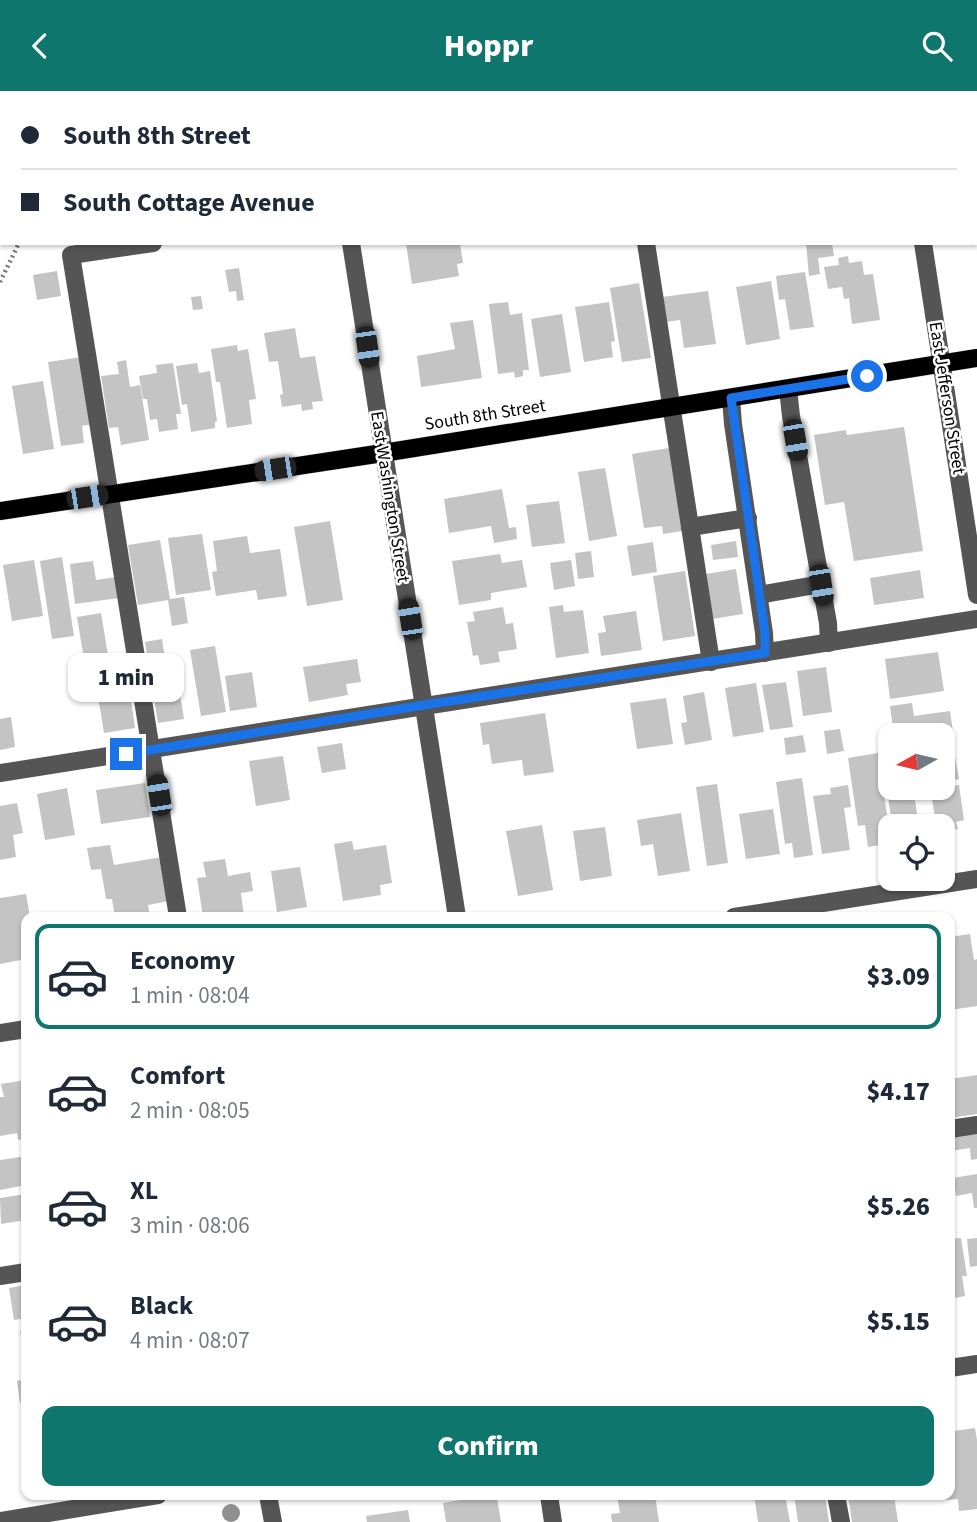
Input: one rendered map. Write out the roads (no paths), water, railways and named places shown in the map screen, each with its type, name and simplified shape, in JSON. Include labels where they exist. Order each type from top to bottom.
[{"type":"main road","name":"South 8th Street","points":[[0,511],[977,358]]},
{"type":"street","points":[[140,245],[72,255],[177,912]]},
{"type":"street","name":"East Washington Street","points":[[351,245],[456,912]]},
{"type":"street","points":[[646,245],[711,662]]},
{"type":"street","name":"East Jefferson Street","points":[[923,245],[977,595]]},
{"type":"street","points":[[788,389],[828,623],[829,643]]},
{"type":"street","points":[[731,398],[765,633],[765,653]]},
{"type":"street","points":[[690,527],[748,518]]},
{"type":"street","points":[[759,595],[821,585]]},
{"type":"street","points":[[0,773],[977,619]]},
{"type":"street","points":[[770,912],[977,879]]},
{"type":"street","points":[[0,1033],[21,1030]]},
{"type":"street","points":[[955,1128],[977,1125]]},
{"type":"street","points":[[0,1276],[21,1273]]},
{"type":"street","points":[[955,1367],[977,1364]]},
{"type":"street","points":[[0,1521],[128,1500]]},
{"type":"street","points":[[269,1500],[273,1522]]},
{"type":"street","points":[[550,1500],[553,1522]]},
{"type":"street","points":[[837,1500],[841,1522]]}]
